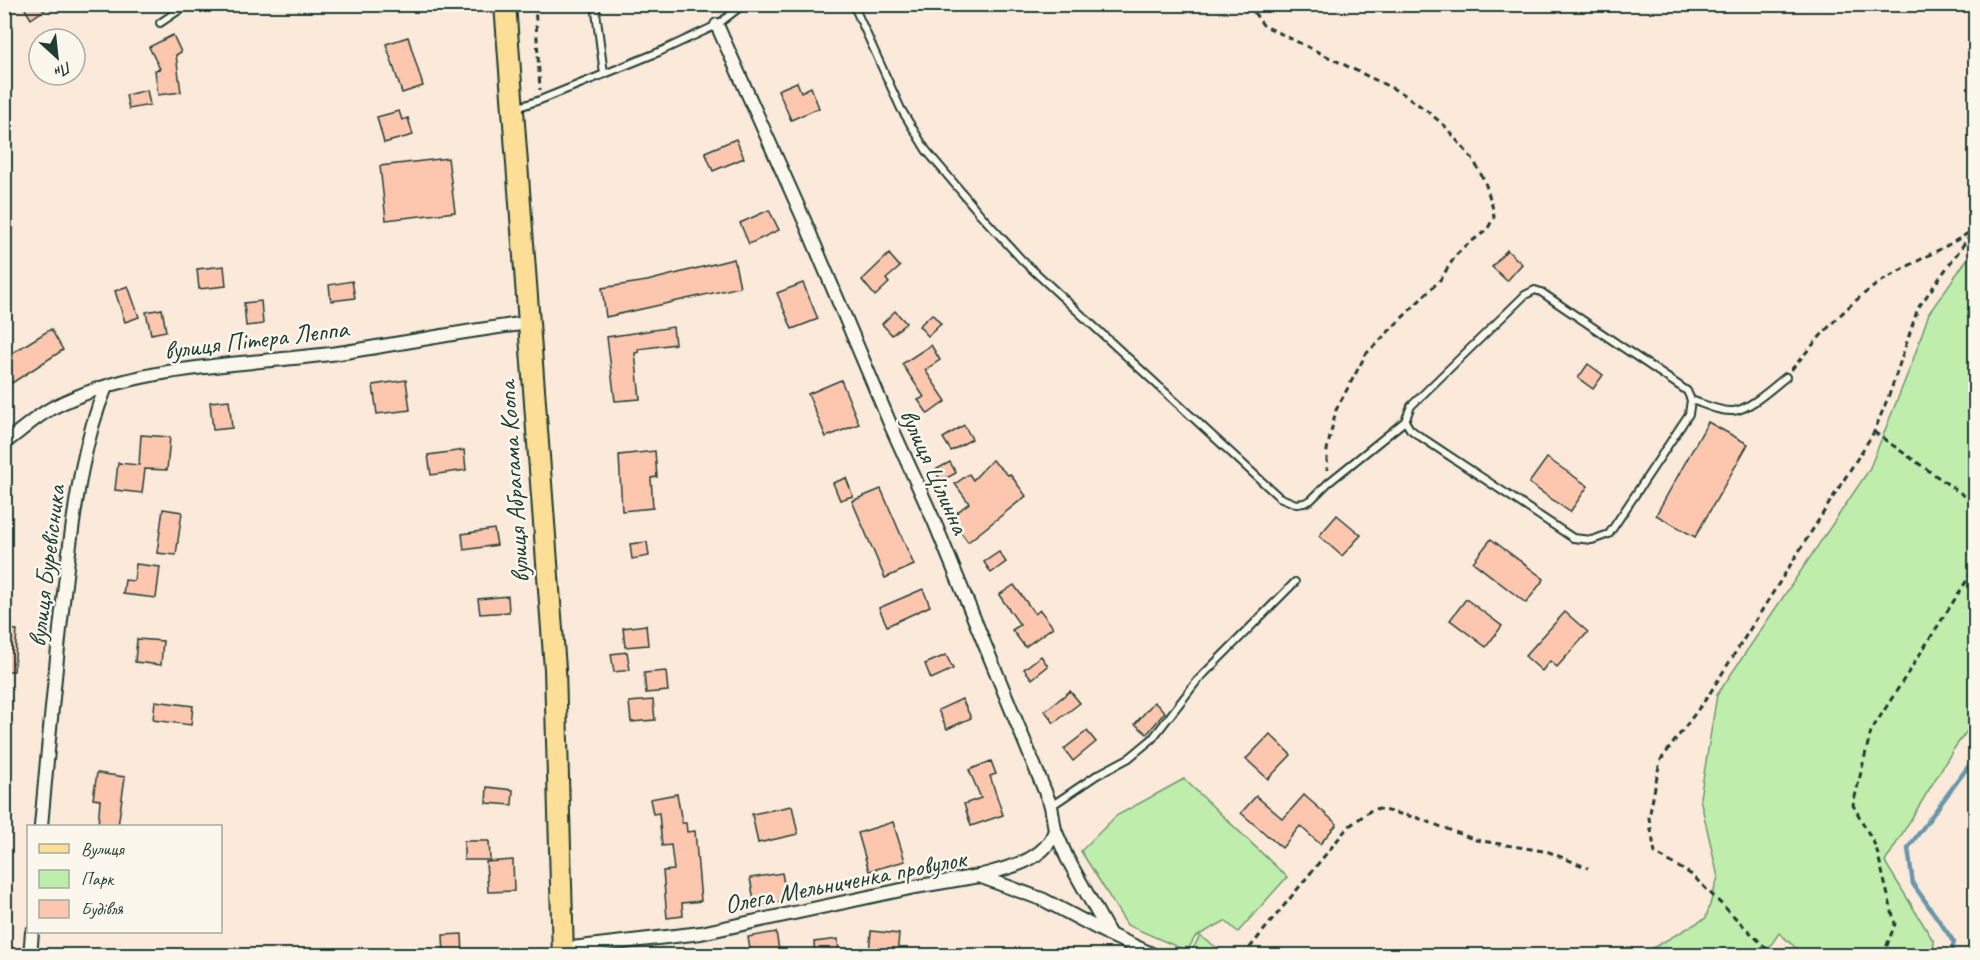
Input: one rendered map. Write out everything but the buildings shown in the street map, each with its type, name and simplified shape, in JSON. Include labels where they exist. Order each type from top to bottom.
[{"type":"main road","name":"вулиця Абрагама Коопа","points":[[505,4],[555,669],[563,952]]},
{"type":"street","name":"вулиця Цілинна","points":[[717,25],[934,521],[1051,806],[1055,830],[1067,858],[1110,935]]},
{"type":"street","name":"вулиця Пітера Леппа","points":[[4,443],[49,409],[85,393],[122,381],[237,363],[343,352],[529,323]]},
{"type":"street","name":"вулиця Буревісника","points":[[41,825],[58,640],[77,489],[94,415],[106,387]]},
{"type":"street","points":[[979,876],[1020,864],[1032,857],[1052,841],[1055,830]]},
{"type":"street","name":"Олега Мельниченка провулок","points":[[563,952],[600,951],[701,933],[915,887],[979,876],[1044,900],[1156,956]]},
{"type":"street","points":[[30,956],[32,933]]},
{"type":"lane","points":[[160,23],[188,4]]},
{"type":"lane","points":[[595,4],[604,74]]},
{"type":"lane","points":[[512,109],[659,52],[717,25],[744,4]]},
{"type":"lane","points":[[853,4],[901,110],[926,150],[980,214],[1022,260],[1287,502],[1304,503],[1311,500],[1328,483],[1405,421],[1411,406],[1525,295],[1535,290],[1687,391],[1691,400],[1689,414],[1609,534],[1592,540],[1573,538],[1418,435],[1405,421]]},
{"type":"lane","points":[[1691,400],[1725,411],[1736,411],[1786,377]]},
{"type":"lane","points":[[1051,806],[1097,775],[1129,758],[1152,739],[1197,681],[1295,582]]},
{"type":"path","points":[[535,4],[540,100]]},
{"type":"path","points":[[1248,4],[1263,25],[1402,93],[1438,120],[1474,161],[1485,182],[1493,209],[1494,217],[1487,230],[1456,255],[1440,280],[1366,354],[1336,410],[1326,450],[1328,483]]},
{"type":"path","points":[[1786,377],[1827,328],[1852,304],[1880,283],[1975,229]]},
{"type":"path","points":[[1774,956],[1692,875],[1655,853],[1649,818],[1660,761],[1708,696],[1874,432],[1891,390],[1918,308],[1975,229]]},
{"type":"path","points":[[1874,432],[1976,504]]},
{"type":"path","points":[[1883,956],[1895,924],[1876,847],[1853,805],[1871,731],[1976,566]]},
{"type":"path","points":[[1243,956],[1348,827],[1374,808],[1418,818],[1476,840],[1549,852],[1588,868]]},
{"type":"green space","points":[[1975,248],[1975,720],[1953,750],[1885,862],[1934,942],[1933,955],[1804,955],[1779,933],[1764,955],[1640,955],[1706,918],[1718,877],[1700,798],[1717,695],[1869,470],[1912,363],[1929,313]]},
{"type":"green space","points":[[1184,779],[1287,877],[1238,932],[1225,921],[1195,937],[1187,951],[1127,925],[1081,851],[1116,816]]},
{"type":"green space","points":[[1200,936],[1225,953],[1224,955],[1198,955],[1191,952]]},
{"type":"waterway","points":[[1950,956],[1954,942],[1913,884],[1908,848],[1976,756]]}]
